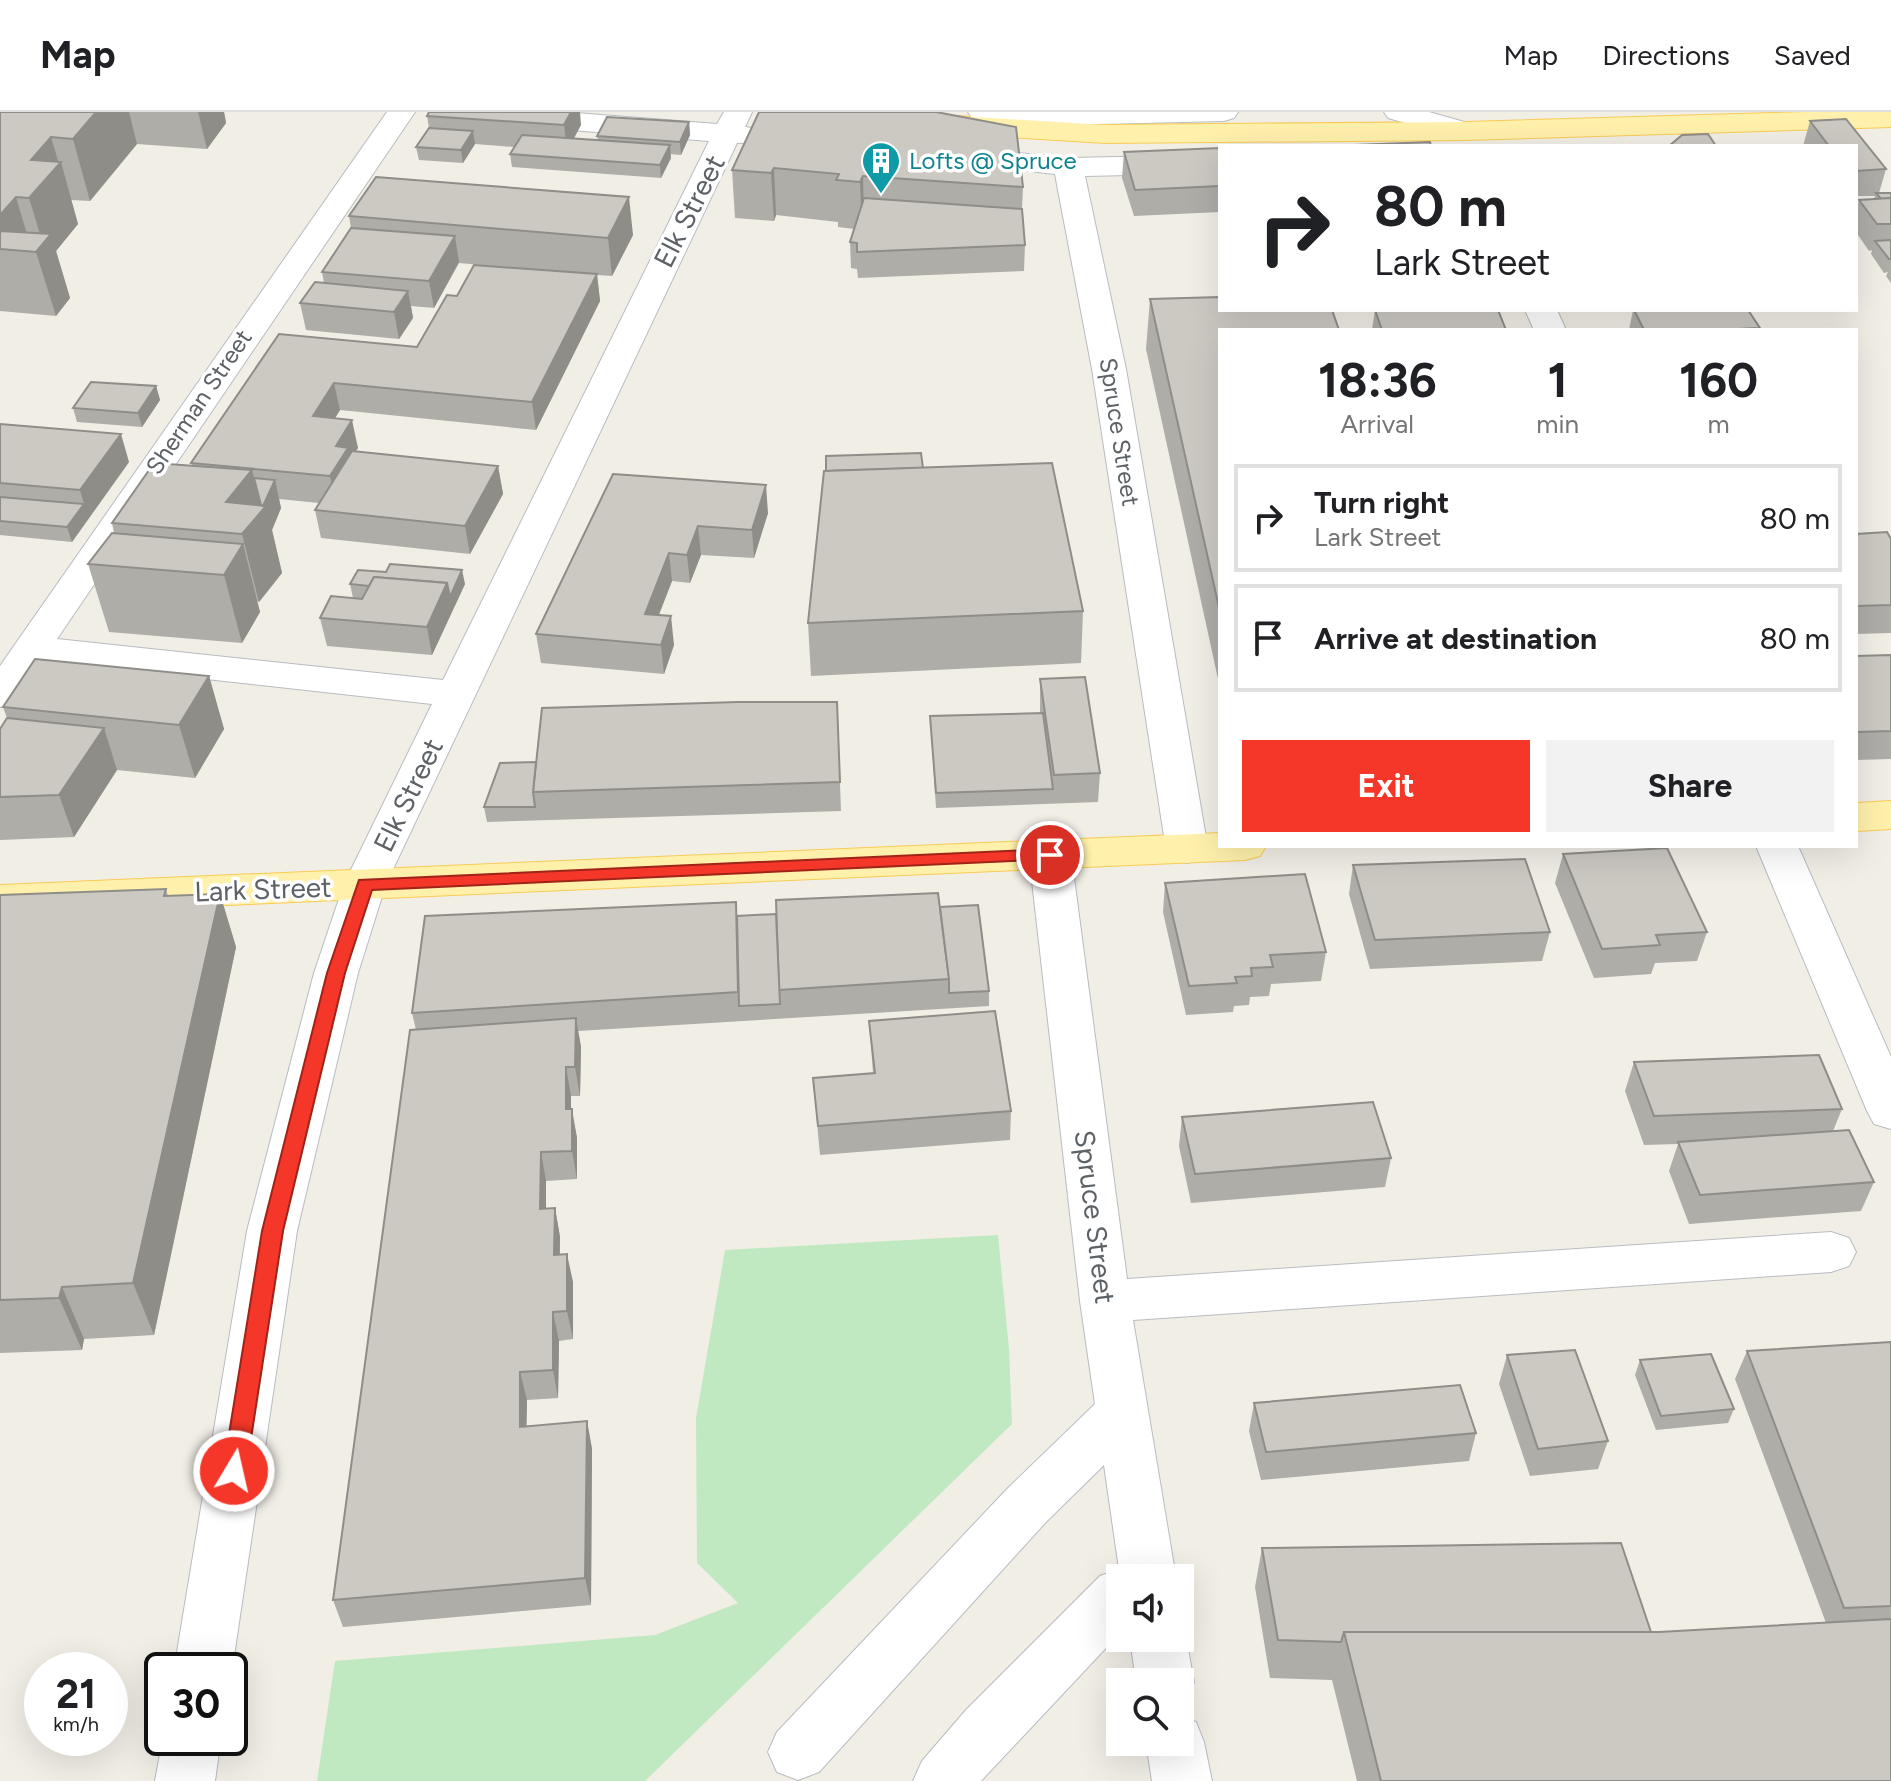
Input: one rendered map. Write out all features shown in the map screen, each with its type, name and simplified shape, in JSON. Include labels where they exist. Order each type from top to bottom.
[{"type":"main road","points":[[931,124],[1069,150],[1464,130],[1891,118]]},
{"type":"main road","points":[[1858,817],[1891,815]]},
{"type":"main road","name":"Lark Street","points":[[0,900],[1218,847]]},
{"type":"street","name":"Sherman Street","points":[[0,695],[257,317],[401,112]]},
{"type":"street","points":[[457,112],[733,123],[790,139]]},
{"type":"street","points":[[982,112],[1060,116],[1224,112]]},
{"type":"street","points":[[1398,112],[1464,130]]},
{"type":"street","name":"Elk Street","points":[[206,1652],[272,1231],[336,973],[365,884],[663,261],[733,123]]},
{"type":"street","points":[[929,153],[1069,150],[1218,164]]},
{"type":"street","name":"Spruce Street","points":[[1069,150],[1109,369],[1187,849]]},
{"type":"street","points":[[32,648],[457,694]]},
{"type":"street","points":[[1778,848],[1891,1111]]},
{"type":"street","name":"Spruce Street","points":[[1050,855],[1105,1301],[1123,1411],[1136,1564]]},
{"type":"street","points":[[1105,1301],[1831,1252]]},
{"type":"street","points":[[798,1752],[1027,1505],[1123,1411]]},
{"type":"street","points":[[943,1781],[987,1730],[1106,1611]]},
{"type":"street","points":[[185,1781],[189,1756]]},
{"type":"street","points":[[1178,1756],[1182,1781]]},
{"type":"green space","points":[[998,1235],[1009,1349],[1012,1424],[645,1781],[317,1781],[335,1661],[655,1635],[738,1603],[697,1563],[696,1418],[725,1250]]},
{"type":"building","points":[[0,112],[96,112],[73,139],[51,137],[31,160],[61,162],[29,198],[16,197],[0,215]]},
{"type":"building","points":[[429,112],[571,112],[564,125],[427,116]]},
{"type":"building","points":[[759,112],[936,112],[1016,127],[1023,187],[863,176],[860,182],[836,180],[839,174],[774,168],[771,173],[732,170]]},
{"type":"building","points":[[607,117],[689,122],[680,142],[597,136]]},
{"type":"building","points":[[1846,119],[1886,169],[1858,171],[1858,144],[1827,144],[1810,121]]},
{"type":"building","points":[[429,128],[473,131],[461,150],[416,147]]},
{"type":"building","points":[[1708,134],[1715,144],[1671,144],[1682,135]]},
{"type":"building","points":[[522,135],[670,145],[660,165],[510,154]]},
{"type":"building","points":[[1430,142],[1430,144],[1379,144]]},
{"type":"building","points":[[1218,148],[1218,186],[1135,190],[1124,152]]},
{"type":"building","points":[[376,177],[629,197],[608,238],[349,216]]},
{"type":"building","points":[[1876,193],[1891,193],[1891,198],[1881,199]]},
{"type":"building","points":[[864,198],[1022,209],[1025,245],[857,252],[857,243],[850,242]]},
{"type":"building","points":[[1891,198],[1891,224],[1877,224],[1859,200]]},
{"type":"building","points":[[351,228],[455,236],[429,281],[322,272]]},
{"type":"building","points":[[0,231],[51,234],[36,252],[0,249]]},
{"type":"building","points":[[1891,240],[1891,259],[1889,259],[1875,241]]},
{"type":"building","points":[[474,265],[597,274],[532,402],[334,383],[313,416],[352,420],[336,446],[348,448],[330,476],[191,463],[279,334],[417,347],[447,295],[457,296]]},
{"type":"building","points":[[315,282],[408,291],[394,312],[300,303]]},
{"type":"building","points":[[1218,297],[1218,312],[1333,312],[1338,328],[1218,328],[1218,603],[1150,299]]},
{"type":"building","points":[[1376,312],[1499,312],[1505,328],[1381,328]]},
{"type":"building","points":[[1635,312],[1749,312],[1760,328],[1643,328]]},
{"type":"building","points":[[91,382],[156,386],[138,413],[73,408]]},
{"type":"building","points":[[0,424],[121,434],[80,490],[0,483]]},
{"type":"building","points":[[352,451],[498,466],[465,526],[315,510]]},
{"type":"building","points":[[921,453],[923,468],[826,471],[826,456]]},
{"type":"building","points":[[154,463],[252,470],[226,502],[266,506],[242,534],[112,523]]},
{"type":"building","points":[[1052,463],[1083,611],[808,623],[824,471]]},
{"type":"building","points":[[613,474],[766,485],[752,530],[698,526],[687,555],[669,553],[645,614],[671,616],[661,645],[536,634]]},
{"type":"building","points":[[254,478],[275,480],[263,506],[261,505]]},
{"type":"building","points":[[0,497],[84,504],[67,527],[0,521]]},
{"type":"building","points":[[1887,532],[1891,539],[1891,605],[1858,606],[1858,534]]},
{"type":"building","points":[[112,533],[243,544],[224,575],[88,564]]},
{"type":"building","points":[[390,564],[462,570],[450,597],[447,583],[374,577],[369,586],[350,584],[358,570],[386,572]]},
{"type":"building","points":[[374,577],[447,583],[427,627],[320,618],[331,596],[362,599]]},
{"type":"building","points":[[1891,655],[1891,731],[1858,732],[1858,656]]},
{"type":"building","points":[[35,659],[209,676],[179,725],[3,707]]},
{"type":"building","points":[[1085,677],[1100,773],[1054,775],[1040,679]]},
{"type":"building","points":[[837,702],[840,782],[533,792],[542,708]]},
{"type":"building","points":[[1043,713],[1053,789],[936,793],[930,716]]},
{"type":"building","points":[[7,718],[104,728],[59,795],[0,797],[0,729]]},
{"type":"building","points":[[536,762],[535,807],[484,807],[500,763]]},
{"type":"building","points":[[1667,848],[1707,932],[1656,935],[1660,945],[1602,949],[1563,854]]},
{"type":"building","points":[[1525,859],[1550,932],[1375,940],[1353,865]]},
{"type":"building","points":[[1305,874],[1326,952],[1270,955],[1273,967],[1251,968],[1252,976],[1235,977],[1237,983],[1189,986],[1165,883]]},
{"type":"building","points":[[166,889],[164,896],[220,894],[133,1283],[62,1287],[59,1298],[0,1300],[0,895]]},
{"type":"building","points":[[938,893],[949,979],[779,990],[776,900]]},
{"type":"building","points":[[736,902],[738,992],[412,1013],[425,916]]},
{"type":"building","points":[[978,905],[989,991],[949,993],[940,907]]},
{"type":"building","points":[[776,914],[780,1004],[739,1006],[737,916]]},
{"type":"building","points":[[995,1011],[1011,1111],[818,1126],[813,1078],[875,1073],[869,1021]]},
{"type":"building","points":[[576,1018],[575,1067],[566,1067],[566,1109],[572,1109],[572,1151],[541,1152],[540,1209],[555,1208],[554,1255],[567,1254],[567,1311],[553,1312],[553,1370],[520,1372],[520,1427],[587,1421],[585,1578],[333,1600],[410,1030]]},
{"type":"building","points":[[1819,1055],[1842,1109],[1654,1116],[1634,1062]]},
{"type":"building","points":[[1373,1102],[1391,1158],[1195,1174],[1182,1117]]},
{"type":"building","points":[[1849,1130],[1874,1182],[1700,1195],[1678,1142]]},
{"type":"building","points":[[1891,1342],[1891,1606],[1844,1608],[1747,1351]]},
{"type":"building","points":[[1575,1350],[1608,1441],[1538,1449],[1507,1355]]},
{"type":"building","points":[[1711,1354],[1734,1409],[1661,1416],[1640,1360]]},
{"type":"building","points":[[1460,1385],[1476,1433],[1266,1452],[1254,1403]]},
{"type":"building","points":[[1621,1543],[1651,1632],[1344,1632],[1341,1642],[1278,1640],[1262,1548]]},
{"type":"building","points":[[1891,1619],[1891,1781],[1381,1781],[1344,1632],[1659,1632]]},
{"type":"place","name":"Lofts @ Spruce","points":[[881,195]]},
{"type":"route","points":[[234,1471],[272,1231],[336,973],[365,884],[1050,855]]}]
